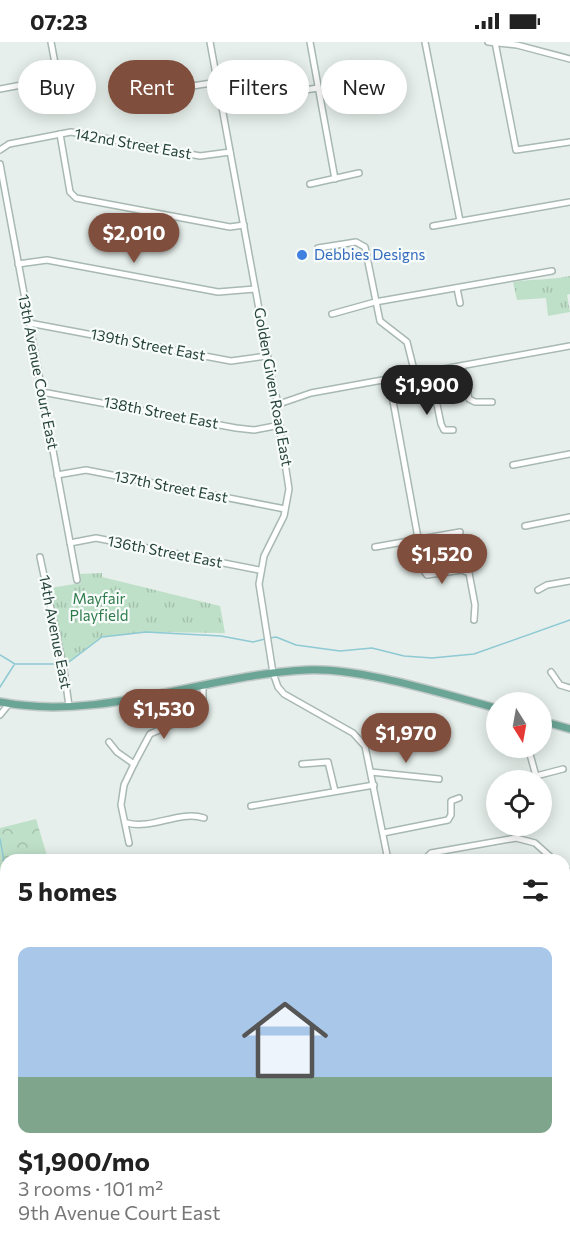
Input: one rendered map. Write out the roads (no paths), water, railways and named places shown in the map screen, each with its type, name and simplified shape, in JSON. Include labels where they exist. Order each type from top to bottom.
[{"type":"main road","points":[[0,702],[69,706],[115,702],[273,673],[308,670],[361,675],[486,706]]},
{"type":"main road","points":[[552,724],[570,729]]},
{"type":"street","points":[[0,89],[55,77],[56,66],[51,42]]},
{"type":"street","name":"Golden Given Road East","points":[[210,42],[214,60]]},
{"type":"street","points":[[310,42],[335,179]]},
{"type":"street","points":[[425,42],[460,221]]},
{"type":"street","points":[[488,42],[507,43],[570,59]]},
{"type":"street","points":[[495,42],[516,150],[570,142]]},
{"type":"street","points":[[309,89],[318,88]]},
{"type":"street","name":"Golden Given Road East","points":[[223,114],[267,356],[279,404],[289,477],[285,509],[259,570],[259,589],[273,673],[278,687],[288,696],[357,736],[367,750],[387,854]]},
{"type":"street","name":"142nd Street East","points":[[1,149],[60,134],[79,133],[200,156],[230,152]]},
{"type":"street","points":[[60,134],[70,192],[76,198],[230,227],[244,225]]},
{"type":"street","name":"13th Avenue Court East","points":[[0,164],[3,195],[77,580]]},
{"type":"street","points":[[310,184],[359,173]]},
{"type":"street","points":[[433,226],[570,202]]},
{"type":"street","points":[[318,248],[360,243],[366,249],[375,302],[383,325],[408,344],[415,374]]},
{"type":"street","points":[[18,264],[45,259],[218,292],[255,289]]},
{"type":"street","points":[[332,314],[375,302],[552,271]]},
{"type":"street","points":[[457,288],[460,303]]},
{"type":"street","name":"139th Street East","points":[[29,323],[231,361],[267,356]]},
{"type":"street","points":[[279,404],[311,393],[570,346]]},
{"type":"street","points":[[462,366],[468,399],[472,402],[492,402]]},
{"type":"street","points":[[430,371],[441,424],[444,430],[453,430]]},
{"type":"street","points":[[389,379],[425,574],[465,571],[469,573],[476,611],[474,620]]},
{"type":"street","name":"138th Street East","points":[[42,392],[236,428],[254,430],[280,424]]},
{"type":"street","points":[[513,465],[570,454]]},
{"type":"street","name":"137th Street East","points":[[57,475],[86,471],[285,509]]},
{"type":"street","points":[[525,526],[570,517]]},
{"type":"street","points":[[375,547],[460,532]]},
{"type":"street","name":"136th Street East","points":[[70,543],[96,538],[259,570]]},
{"type":"street","name":"14th Avenue East","points":[[40,557],[64,670],[69,706]]},
{"type":"street","points":[[538,590],[547,585],[570,581]]},
{"type":"street","points":[[551,672],[560,685],[570,688]]},
{"type":"street","points":[[129,843],[127,823],[122,817],[122,795],[134,764],[150,734],[196,714],[203,702],[203,686]]},
{"type":"street","points":[[0,716],[9,704]]},
{"type":"street","points":[[109,742],[117,752],[134,764]]},
{"type":"street","points":[[530,758],[533,774],[538,777],[563,769]]},
{"type":"street","points":[[302,764],[328,762],[335,791]]},
{"type":"street","points":[[371,772],[439,778]]},
{"type":"street","points":[[251,806],[374,784]]},
{"type":"street","points":[[383,832],[448,820],[452,815],[451,801],[459,798]]},
{"type":"street","points":[[127,823],[134,825],[191,815],[204,818]]},
{"type":"street","points":[[440,854],[509,839],[527,840],[546,854]]},
{"type":"waterway","points":[[270,638],[276,637],[296,645],[340,651],[372,648],[404,656],[432,658],[474,654],[570,620]]},
{"type":"waterway","points":[[64,663],[69,662],[102,637],[146,632],[221,636],[253,642],[265,639]]},
{"type":"waterway","points":[[0,655],[15,664],[59,664]]},
{"type":"waterway","points":[[0,687],[14,665]]},
{"type":"waterway","points":[[0,839],[3,854]]},
{"type":"place","name":"Debbies Designs","points":[[302,255]]},
{"type":"park label","name":"Mayfair Playfield","points":[[99,608]]}]
